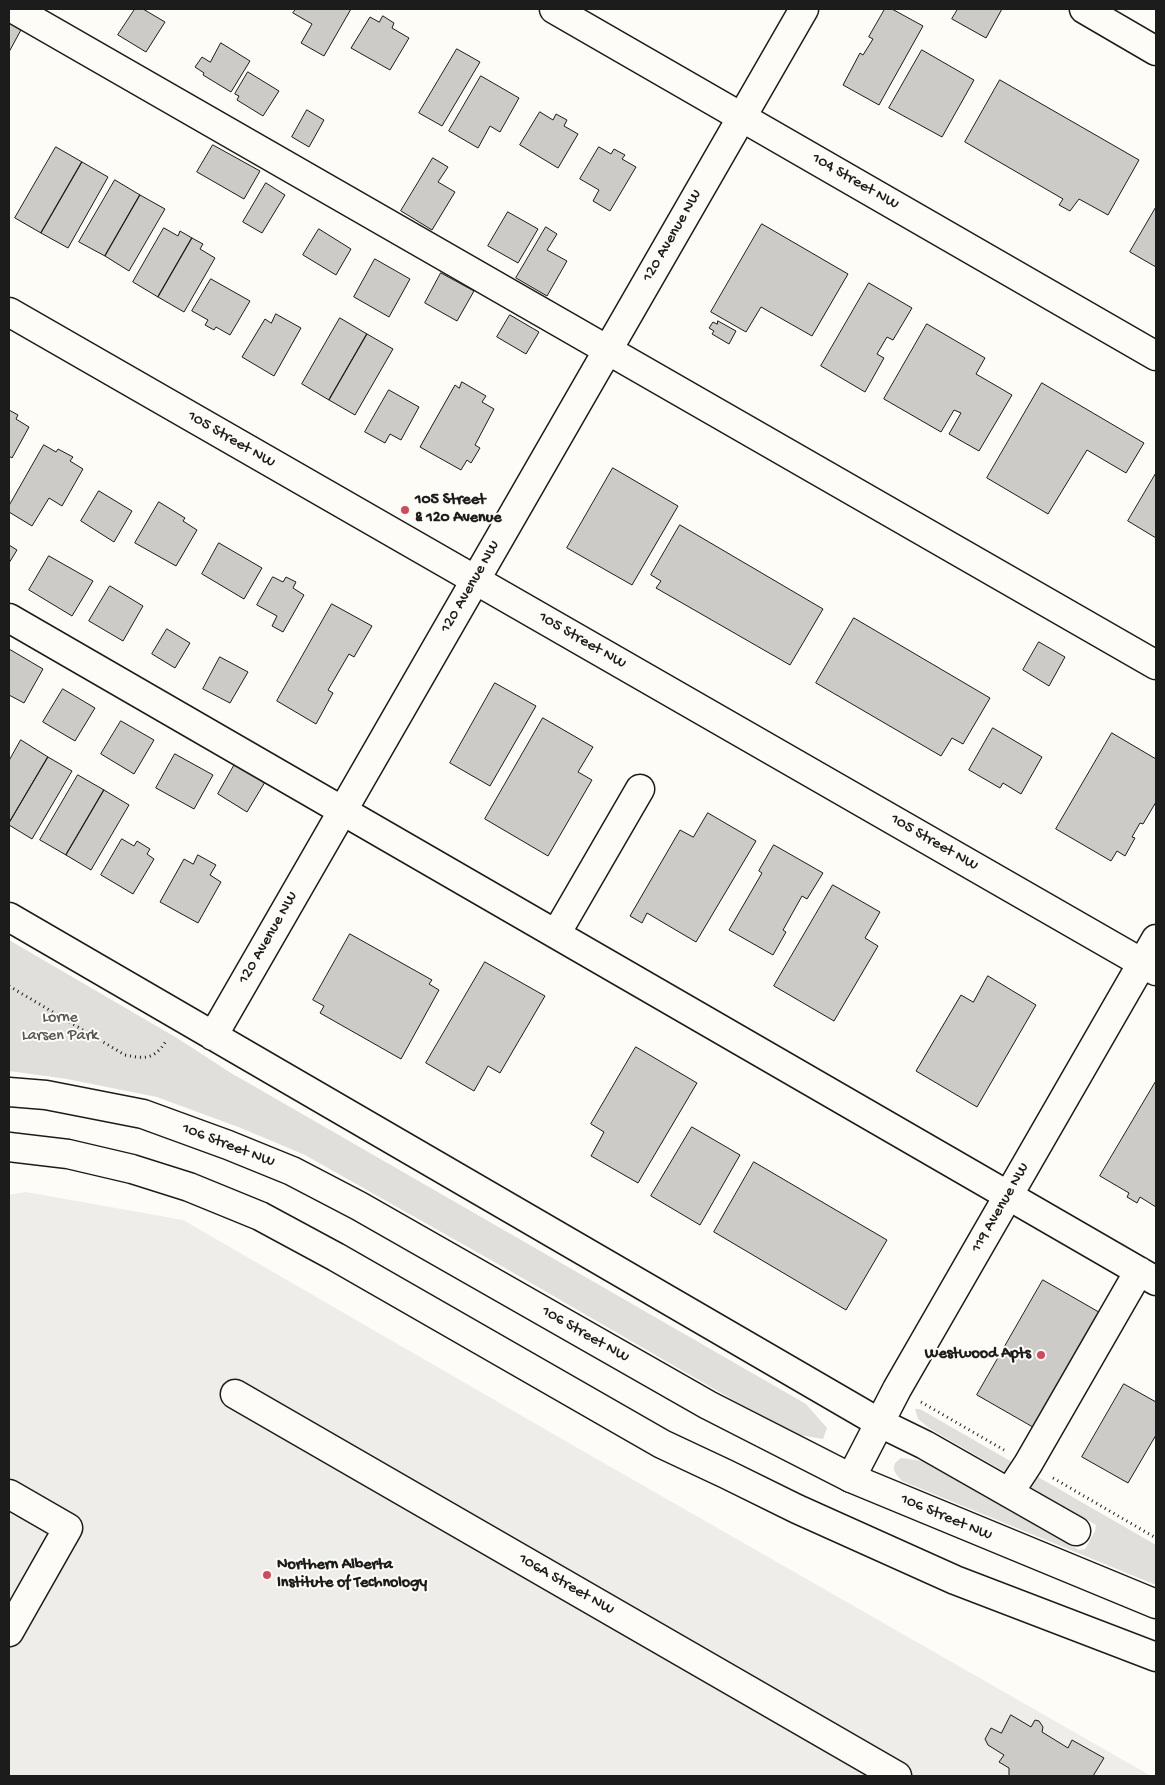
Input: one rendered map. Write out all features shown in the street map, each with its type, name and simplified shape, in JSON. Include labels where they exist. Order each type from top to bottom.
[{"type":"street","points":[[14,9],[1156,665]]},
{"type":"street","name":"104 Street NW","points":[[554,9],[1156,356]]},
{"type":"street","name":"120 Avenue NW","points":[[213,1036],[804,9]]},
{"type":"street","points":[[1084,9],[1156,51]]},
{"type":"street","name":"105 Street NW","points":[[9,312],[1150,967]]},
{"type":"street","points":[[9,618],[1148,1276],[1009,1492]]},
{"type":"street","points":[[556,934],[640,789]]},
{"type":"street","points":[[9,917],[878,1422],[925,1445],[1076,1531]]},
{"type":"street","name":"119 Avenue NW","points":[[851,1478],[878,1422],[1008,1196],[1150,967],[1156,939]]},
{"type":"street","name":"106 Street NW","points":[[9,1092],[46,1095],[143,1114],[228,1144],[292,1171],[359,1206],[708,1405],[851,1478],[1156,1604]]},
{"type":"street","points":[[9,1147],[68,1154],[132,1169],[189,1187],[260,1216],[336,1257],[662,1444],[797,1509],[955,1580],[1156,1656]]},
{"type":"street","name":"106A Street NW","points":[[235,1394],[897,1776]]},
{"type":"street","points":[[9,1494],[68,1528],[9,1632]]},
{"type":"path","points":[[9,986],[124,1055],[143,1058],[153,1056],[162,1048],[182,1017]]},
{"type":"shaded area","points":[[26,1192],[183,1220],[1151,1776],[9,1776],[9,1195]]},
{"type":"green space","name":"Lorne Larsen Park","points":[[9,940],[177,1038],[231,1073],[806,1404],[827,1428],[823,1439],[799,1435],[735,1401],[305,1155],[241,1128],[157,1097],[67,1079],[9,1071]]},
{"type":"green space","points":[[915,1409],[920,1409],[1156,1545],[1156,1585],[902,1481],[894,1469],[897,1461],[901,1458],[924,1461],[1079,1550],[1085,1549],[1095,1531],[1096,1525],[929,1428],[918,1419]]},
{"type":"building","points":[[135,9],[143,9],[165,22],[146,52],[118,35]]},
{"type":"building","points":[[296,9],[351,9],[324,56],[301,43],[312,24],[293,13]]},
{"type":"building","points":[[885,9],[892,9],[923,26],[879,105],[843,85],[860,53],[863,55],[873,39],[869,37]]},
{"type":"building","points":[[958,9],[1002,9],[986,38],[952,19]]},
{"type":"building","points":[[383,16],[394,23],[392,28],[409,38],[390,70],[351,48],[370,17],[379,22]]},
{"type":"building","points":[[9,21],[22,28],[9,52]]},
{"type":"building","points":[[221,43],[250,61],[231,92],[203,75],[204,73],[195,67],[202,57],[210,62]]},
{"type":"building","points":[[457,49],[480,62],[442,126],[419,113]]},
{"type":"building","points":[[922,50],[974,80],[942,137],[889,108]]},
{"type":"building","points":[[248,72],[279,91],[263,116],[237,100],[239,96],[235,94]]},
{"type":"building","points":[[481,76],[519,98],[500,132],[490,126],[478,148],[449,131]]},
{"type":"building","points":[[1000,80],[1139,160],[1108,215],[1079,199],[1070,211],[1059,205],[1063,199],[965,142]]},
{"type":"building","points":[[307,110],[324,120],[309,147],[292,137]]},
{"type":"building","points":[[540,112],[553,120],[556,114],[567,120],[564,126],[578,134],[558,168],[520,145]]},
{"type":"building","points":[[213,145],[260,171],[244,199],[197,172]]},
{"type":"building","points":[[56,147],[82,162],[41,233],[15,218]]},
{"type":"building","points":[[599,147],[611,154],[614,149],[625,155],[622,159],[636,167],[610,211],[593,201],[599,190],[580,179]]},
{"type":"building","points":[[433,158],[448,167],[438,182],[455,192],[432,230],[401,211]]},
{"type":"building","points":[[82,162],[108,177],[68,248],[41,233]]},
{"type":"building","points":[[115,180],[140,195],[105,256],[79,242]]},
{"type":"building","points":[[266,183],[285,195],[262,233],[243,222]]},
{"type":"building","points":[[140,195],[165,209],[129,271],[105,256]]},
{"type":"building","points":[[1156,207],[1156,267],[1130,252]]},
{"type":"building","points":[[508,212],[538,229],[518,263],[488,246]]},
{"type":"building","points":[[762,224],[848,274],[812,336],[761,307],[746,332],[711,312]]},
{"type":"building","points":[[546,227],[557,234],[547,250],[567,261],[547,296],[516,278]]},
{"type":"building","points":[[164,228],[178,236],[180,231],[192,238],[158,297],[133,282]]},
{"type":"building","points":[[319,229],[351,249],[336,275],[303,255]]},
{"type":"building","points":[[192,238],[203,244],[200,249],[215,258],[184,312],[158,297]]},
{"type":"building","points":[[375,259],[410,279],[389,317],[354,297]]},
{"type":"building","points":[[441,273],[474,291],[457,321],[425,303]]},
{"type":"building","points":[[211,279],[250,301],[230,335],[216,327],[214,330],[205,325],[208,320],[192,311]]},
{"type":"building","points":[[869,283],[912,308],[893,340],[887,337],[877,354],[884,358],[865,392],[821,366]]},
{"type":"building","points":[[276,314],[301,328],[274,376],[242,357],[265,319],[271,323]]},
{"type":"building","points":[[510,315],[539,332],[526,354],[497,337]]},
{"type":"building","points":[[340,318],[367,334],[329,400],[302,384]]},
{"type":"building","points":[[718,321],[736,331],[729,344],[712,334],[714,331],[709,328],[713,322],[717,324]]},
{"type":"building","points":[[927,324],[985,358],[976,374],[1012,395],[979,451],[949,434],[961,413],[954,410],[941,432],[884,399]]},
{"type":"building","points":[[367,334],[393,349],[355,415],[329,400]]},
{"type":"building","points":[[462,382],[486,396],[482,402],[494,409],[475,445],[480,448],[471,463],[467,460],[461,470],[420,447],[455,385],[459,388]]},
{"type":"building","points":[[1042,383],[1144,443],[1126,473],[1087,450],[1048,514],[987,478]]},
{"type":"building","points":[[389,390],[419,407],[401,440],[390,434],[385,443],[365,432]]},
{"type":"building","points":[[9,410],[18,415],[16,419],[29,427],[12,458],[9,456]]},
{"type":"building","points":[[44,445],[56,452],[58,449],[73,457],[70,461],[83,469],[62,506],[49,498],[32,526],[9,512],[9,506]]},
{"type":"building","points":[[613,468],[678,506],[632,585],[567,548]]},
{"type":"building","points":[[1156,473],[1156,538],[1128,521]]},
{"type":"building","points":[[99,491],[132,511],[114,542],[81,521]]},
{"type":"building","points":[[159,502],[185,518],[183,521],[197,530],[176,566],[135,543]]},
{"type":"building","points":[[680,525],[823,609],[790,665],[656,588],[661,581],[651,575]]},
{"type":"building","points":[[219,543],[262,568],[244,599],[202,574]]},
{"type":"building","points":[[9,545],[17,550],[9,563]]},
{"type":"building","points":[[49,556],[93,581],[72,616],[29,590]]},
{"type":"building","points":[[273,577],[283,582],[286,577],[296,582],[293,588],[304,595],[283,632],[272,626],[277,616],[257,605]]},
{"type":"building","points":[[110,586],[143,606],[123,641],[89,621]]},
{"type":"building","points":[[332,604],[372,626],[354,657],[349,654],[328,690],[333,693],[316,724],[277,701]]},
{"type":"building","points":[[854,618],[990,698],[963,744],[952,738],[941,756],[816,683]]},
{"type":"building","points":[[167,629],[190,643],[175,668],[152,654]]},
{"type":"building","points":[[1039,642],[1065,657],[1049,686],[1023,670]]},
{"type":"building","points":[[9,649],[43,669],[24,703],[9,695]]},
{"type":"building","points":[[220,657],[248,672],[230,703],[203,689]]},
{"type":"building","points":[[495,683],[536,706],[490,786],[450,763]]},
{"type":"building","points":[[63,689],[95,708],[75,741],[43,722]]},
{"type":"building","points":[[543,718],[593,747],[578,772],[592,780],[548,856],[485,819]]},
{"type":"building","points":[[121,721],[154,740],[134,774],[101,754]]},
{"type":"building","points":[[993,728],[1042,757],[1021,794],[1003,783],[1000,788],[969,770]]},
{"type":"building","points":[[1112,733],[1156,759],[1156,802],[1143,824],[1140,823],[1132,837],[1135,838],[1125,856],[1117,851],[1111,861],[1056,829]]},
{"type":"building","points":[[21,740],[48,757],[9,823],[9,761]]},
{"type":"building","points":[[175,754],[213,775],[194,809],[156,788]]},
{"type":"building","points":[[48,757],[72,771],[32,839],[9,825],[9,823]]},
{"type":"building","points":[[235,764],[265,782],[247,812],[218,794]]},
{"type":"building","points":[[78,775],[104,790],[66,855],[40,840]]},
{"type":"building","points":[[104,790],[129,805],[91,870],[66,855]]},
{"type":"building","points":[[708,813],[756,841],[696,942],[647,913],[642,923],[630,916],[680,830],[693,837]]},
{"type":"building","points":[[122,839],[134,846],[137,841],[150,849],[147,854],[154,859],[133,894],[101,875]]},
{"type":"building","points":[[774,845],[823,873],[807,899],[802,896],[783,930],[786,932],[773,955],[729,930],[762,873],[759,871]]},
{"type":"building","points":[[198,855],[216,865],[210,875],[221,882],[198,923],[160,902],[184,859],[193,864]]},
{"type":"building","points":[[833,885],[880,912],[865,938],[878,946],[834,1021],[774,986]]},
{"type":"building","points":[[350,934],[432,980],[429,984],[439,990],[401,1059],[320,1013],[324,1006],[313,1000]]},
{"type":"building","points":[[485,962],[545,996],[500,1073],[488,1066],[474,1091],[426,1063]]},
{"type":"building","points":[[988,976],[1036,1005],[977,1107],[916,1071],[961,995],[973,1002]]},
{"type":"building","points":[[636,1047],[697,1083],[638,1183],[591,1156],[604,1132],[591,1124]]},
{"type":"building","points":[[1156,1081],[1156,1207],[1140,1197],[1137,1203],[1127,1197],[1129,1193],[1100,1176]]},
{"type":"building","points":[[692,1127],[740,1155],[700,1225],[651,1196]]},
{"type":"building","points":[[754,1162],[887,1240],[846,1310],[714,1232]]},
{"type":"building","name":"Westwood Apts","points":[[1043,1280],[1104,1315],[1038,1430],[977,1395]]},
{"type":"building","points":[[1124,1384],[1156,1402],[1156,1435],[1128,1483],[1082,1457]]},
{"type":"building","points":[[1011,1715],[1031,1727],[1035,1720],[1039,1721],[1043,1727],[1042,1732],[1068,1748],[1072,1740],[1104,1758],[1093,1776],[1009,1776],[1009,1768],[999,1762],[1004,1755],[988,1745],[985,1739],[991,1728],[1001,1733]]},
{"type":"place","name":"105 Street & 120 Avenue","points":[[405,510]]},
{"type":"place","name":"Westwood Apts","points":[[1041,1355]]},
{"type":"place","name":"Northern Alberta Institute of Technology","points":[[267,1575]]}]
